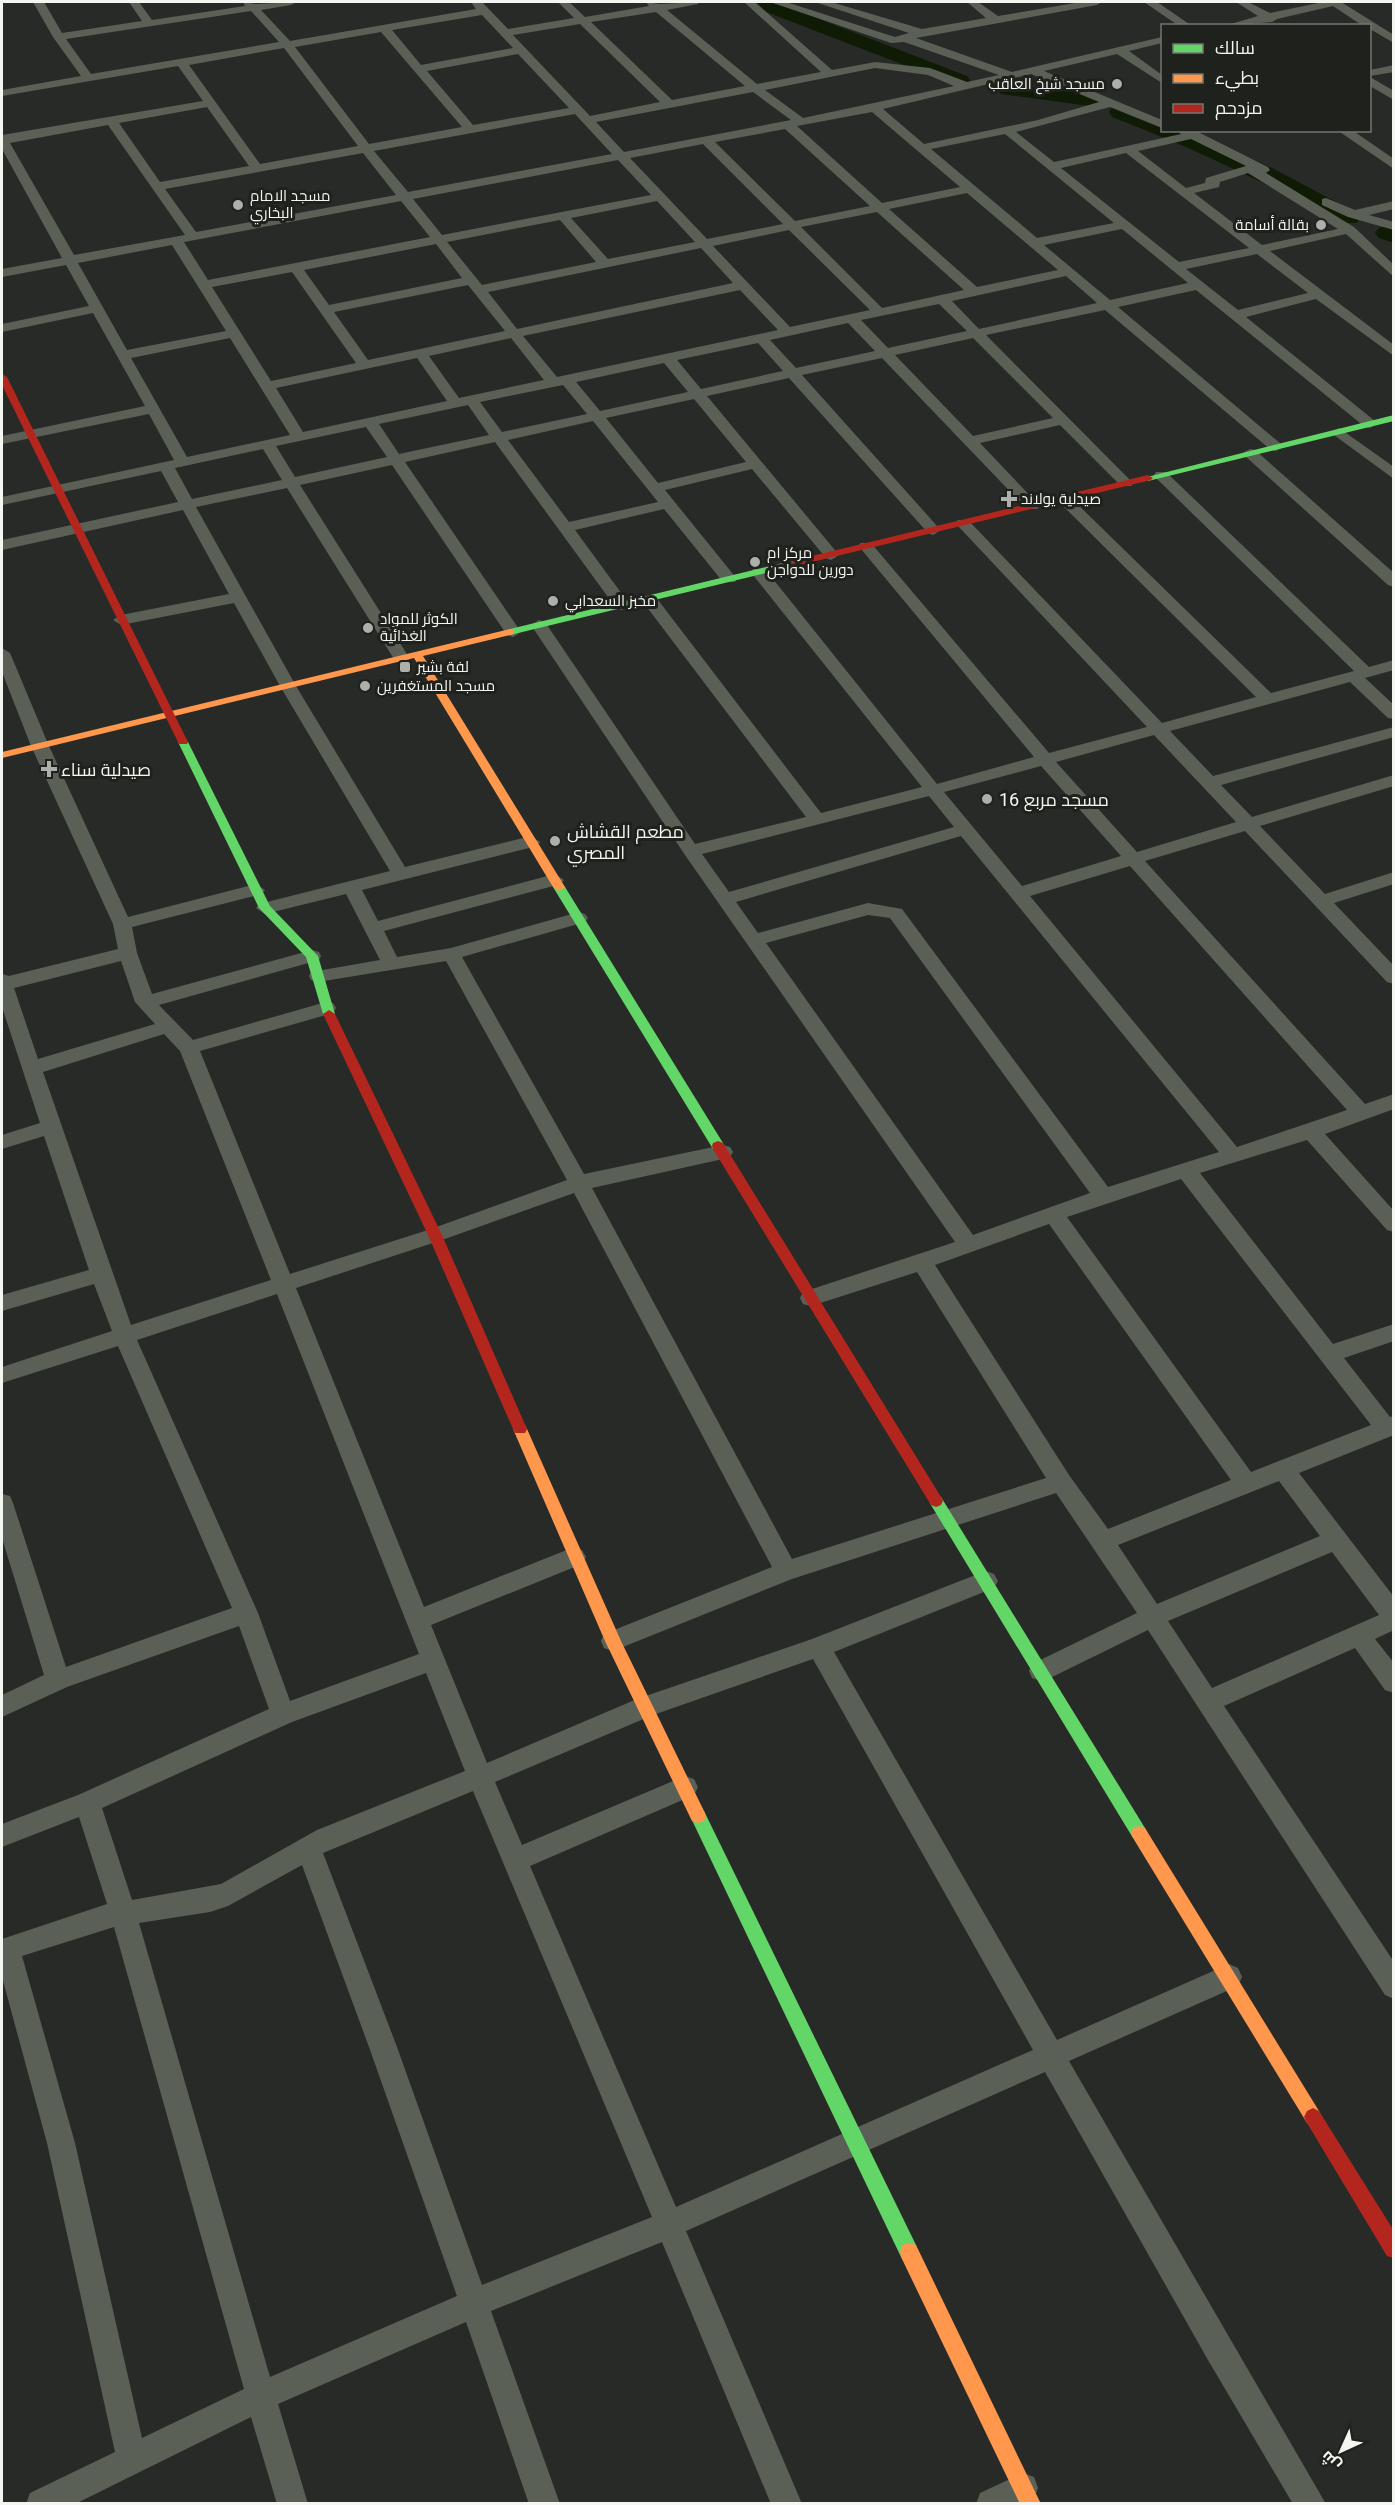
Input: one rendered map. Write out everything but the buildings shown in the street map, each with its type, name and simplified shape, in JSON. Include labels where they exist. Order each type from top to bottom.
[{"type":"street","points":[[39,2],[59,37],[88,78]]},
{"type":"street","points":[[134,2],[149,23]]},
{"type":"street","points":[[59,37],[251,5],[291,2]]},
{"type":"street","points":[[563,2],[669,104]]},
{"type":"street","points":[[505,33],[655,5],[694,2]]},
{"type":"street","points":[[748,2],[830,74]]},
{"type":"street","points":[[776,2],[895,41],[921,33],[996,20],[1065,4],[1097,2]]},
{"type":"street","points":[[822,2],[921,33]]},
{"type":"street","points":[[972,2],[996,20]]},
{"type":"street","points":[[1150,2],[1184,24]]},
{"type":"street","points":[[1241,2],[1279,24]]},
{"type":"street","points":[[1238,24],[1335,2],[1369,24]]},
{"type":"street","points":[[251,5],[287,44],[366,149],[406,196],[512,332],[596,416],[729,579]]},
{"type":"street","points":[[655,5],[755,87],[795,123],[879,208],[974,292]]},
{"type":"street","points":[[2,93],[383,27],[480,6],[786,331]]},
{"type":"street","points":[[1371,25],[1394,40]]},
{"type":"street","points":[[383,27],[471,130]]},
{"type":"street","points":[[1380,31],[1394,28]]},
{"type":"street","points":[[907,39],[1013,76]]},
{"type":"street","points":[[2,273],[874,108],[1161,40]]},
{"type":"street","points":[[417,69],[520,50]]},
{"type":"street","points":[[1119,50],[1161,79]]},
{"type":"street","points":[[181,62],[257,169]]},
{"type":"street","points":[[159,186],[471,130],[669,104],[875,65],[930,72],[968,87]]},
{"type":"street","points":[[1371,73],[1394,68]]},
{"type":"street","points":[[1033,71],[1161,124]]},
{"type":"street","points":[[1371,82],[1394,97]]},
{"type":"street","points":[[183,462],[2,140],[212,103]]},
{"type":"street","points":[[920,148],[1007,130],[1110,103]]},
{"type":"street","points":[[874,108],[1276,447]]},
{"type":"street","points":[[1145,118],[1161,114]]},
{"type":"street","points":[[111,121],[159,186],[192,237]]},
{"type":"street","points":[[1007,130],[1370,424]]},
{"type":"street","points":[[1346,132],[1394,165]]},
{"type":"street","points":[[1051,166],[1130,150],[1188,133],[1353,214],[1394,226]]},
{"type":"street","points":[[706,140],[879,312]]},
{"type":"street","points":[[1130,150],[1394,352]]},
{"type":"street","points":[[1377,153],[1394,150]]},
{"type":"street","points":[[1184,192],[1215,184],[1210,181],[1250,169],[1349,230],[1394,273]]},
{"type":"street","points":[[326,310],[605,264],[969,189]]},
{"type":"street","points":[[204,285],[660,197]]},
{"type":"street","points":[[1353,214],[1394,206]]},
{"type":"street","points":[[562,215],[605,264]]},
{"type":"street","points":[[1033,243],[1124,225]]},
{"type":"street","points":[[1176,267],[1349,230]]},
{"type":"street","points":[[176,240],[299,437]]},
{"type":"street","points":[[295,267],[364,365]]},
{"type":"street","points":[[2,501],[1067,272]]},
{"type":"street","points":[[267,386],[512,332],[743,285]]},
{"type":"street","points":[[2,545],[1199,285]]},
{"type":"street","points":[[1235,315],[1318,295]]},
{"type":"street","points":[[942,298],[1126,483]]},
{"type":"street","points":[[2,327],[97,308]]},
{"type":"street","points":[[851,318],[1032,506]]},
{"type":"street","points":[[123,355],[234,333]]},
{"type":"street","points":[[760,337],[933,530]]},
{"type":"street","points":[[420,353],[455,403]]},
{"type":"street","points":[[666,357],[831,555]]},
{"type":"street","points":[[2,377],[58,489],[75,529],[265,908],[312,956],[326,1008],[435,1235],[612,1641],[685,1787],[1027,2496],[991,2504]]},
{"type":"street","points":[[471,400],[622,605]]},
{"type":"street","points":[[2,440],[153,409]]},
{"type":"street","points":[[2,755],[1394,418]]},
{"type":"street","points":[[970,441],[1063,420]]},
{"type":"street","points":[[370,422],[513,632]]},
{"type":"street","points":[[1339,432],[1394,475]]},
{"type":"street","points":[[267,444],[410,657],[579,918],[1229,1977],[1385,2217],[1394,2249]]},
{"type":"street","points":[[1250,453],[1394,582]]},
{"type":"street","points":[[655,488],[755,464]]},
{"type":"street","points":[[166,466],[288,686],[401,876]]},
{"type":"street","points":[[1161,475],[1359,674],[1394,714]]},
{"type":"street","points":[[1063,498],[1268,700]]},
{"type":"street","points":[[565,528],[668,504]]},
{"type":"street","points":[[963,523],[1394,978]]},
{"type":"street","points":[[866,546],[1045,760],[1361,1113]]},
{"type":"street","points":[[759,572],[933,790],[1019,892],[1232,1155]]},
{"type":"street","points":[[121,620],[239,597]]},
{"type":"street","points":[[649,599],[817,819]]},
{"type":"street","points":[[539,625],[690,851],[969,1245]]},
{"type":"street","points":[[2,653],[40,746],[122,924],[128,953],[145,1002],[189,1048],[480,1777],[787,2504]]},
{"type":"street","points":[[690,851],[933,790],[1394,665]]},
{"type":"street","points":[[1209,783],[1394,732]]},
{"type":"street","points":[[1019,892],[1246,822],[1394,780]]},
{"type":"street","points":[[725,900],[966,829]]},
{"type":"street","points":[[265,908],[531,842]]},
{"type":"street","points":[[1321,901],[1394,878]]},
{"type":"street","points":[[373,928],[555,880]]},
{"type":"street","points":[[352,888],[391,963]]},
{"type":"street","points":[[122,924],[256,890]]},
{"type":"street","points":[[754,940],[868,909],[896,913],[1103,1196]]},
{"type":"street","points":[[318,976],[451,954],[579,918]]},
{"type":"street","points":[[128,953],[2,982],[101,1274],[124,1334],[246,1613],[283,1714]]},
{"type":"street","points":[[451,954],[579,1183],[786,1571]]},
{"type":"street","points":[[145,1002],[312,956]]},
{"type":"street","points":[[189,1048],[326,1008]]},
{"type":"street","points":[[30,1068],[169,1026]]},
{"type":"street","points":[[811,1298],[922,1262],[1103,1196],[1311,1131],[1394,1101]]},
{"type":"street","points":[[2,1142],[51,1127]]},
{"type":"street","points":[[1311,1131],[1394,1225]]},
{"type":"street","points":[[2,1375],[435,1235],[579,1183],[723,1152]]},
{"type":"street","points":[[1103,1541],[1390,1427],[1329,1354],[1185,1169]]},
{"type":"street","points":[[1053,1214],[1246,1483]]},
{"type":"street","points":[[922,1262],[1061,1482],[1103,1541],[1394,1986]]},
{"type":"street","points":[[2,1303],[101,1274]]},
{"type":"street","points":[[1329,1354],[1394,1332]]},
{"type":"street","points":[[1206,1700],[1228,1694],[1394,1618],[1283,1468]]},
{"type":"street","points":[[612,1641],[786,1571],[1061,1482]]},
{"type":"street","points":[[2,1503],[58,1680]]},
{"type":"street","points":[[1041,1671],[1152,1617],[1335,1540]]},
{"type":"street","points":[[417,1620],[574,1557]]},
{"type":"street","points":[[132,2460],[61,2143],[4,1947],[125,1912],[210,1900],[228,1894],[326,1838],[480,1777],[646,1707],[819,1647],[986,1581]]},
{"type":"street","points":[[2,1706],[58,1680],[246,1613]]},
{"type":"street","points":[[1359,1635],[1394,1683]]},
{"type":"street","points":[[819,1647],[1218,2350],[1311,2504]]},
{"type":"street","points":[[2,1835],[87,1803],[283,1714],[432,1660]]},
{"type":"street","points":[[515,1860],[685,1787]]},
{"type":"street","points":[[87,1803],[125,1912],[192,2144],[259,2397],[293,2504]]},
{"type":"street","points":[[308,1848],[475,2303],[545,2504]]},
{"type":"street","points":[[52,2501],[259,2397],[475,2303],[668,2225],[1229,1977]]},
{"type":"waterway","points":[[758,2],[960,80]]},
{"type":"waterway","points":[[1008,90],[1090,100]]},
{"type":"waterway","points":[[1120,112],[1161,128]]},
{"type":"waterway","points":[[1174,132],[1264,173],[1349,218]]},
{"type":"waterway","points":[[1387,233],[1394,236]]},
{"type":"traffic: fast","points":[[1148,478],[1394,418]]},
{"type":"traffic: fast","points":[[510,632],[787,565]]},
{"type":"traffic: fast","points":[[183,742],[265,908],[312,956],[329,1014]]},
{"type":"traffic: fast","points":[[559,887],[718,1146]]},
{"type":"traffic: fast","points":[[936,1501],[1139,1833]]},
{"type":"traffic: fast","points":[[698,1816],[909,2252]]},
{"type":"traffic: slow","points":[[2,755],[510,632]]},
{"type":"traffic: slow","points":[[417,655],[559,887]]},
{"type":"traffic: slow","points":[[520,1429],[613,1641],[698,1816]]},
{"type":"traffic: slow","points":[[1139,1833],[1313,2117]]},
{"type":"traffic: slow","points":[[909,2252],[1031,2504]]},
{"type":"traffic: jam","points":[[2,377],[183,742]]},
{"type":"traffic: jam","points":[[787,565],[1148,478]]},
{"type":"traffic: jam","points":[[329,1014],[435,1235],[520,1429]]},
{"type":"traffic: jam","points":[[718,1146],[936,1501]]},
{"type":"traffic: jam","points":[[1313,2117],[1394,2249]]},
{"type":"place","name":"مسجد شيخ العاقب","points":[[1117,84]]},
{"type":"place","name":"مسجد الامام البخاري","points":[[238,205]]},
{"type":"place","name":"بقالة أسامة","points":[[1321,225]]},
{"type":"place","name":"صيدلية يولاند","points":[[1009,499]]},
{"type":"place","name":"مركز ام دورين للدواجن","points":[[755,562]]},
{"type":"place","name":"مخبز السعدابي","points":[[553,601]]},
{"type":"place","name":"الكوثر للمواد الغذائية","points":[[368,628]]},
{"type":"place","name":"لفة بشير","points":[[405,667]]},
{"type":"place","name":"مسجد المستغفرين","points":[[365,686]]},
{"type":"place","name":"صيدلية سناء","points":[[49,769]]},
{"type":"place","name":"مسجد مربع 16","points":[[987,799]]},
{"type":"place","name":"مطعم القشاش المصري","points":[[555,841]]}]
